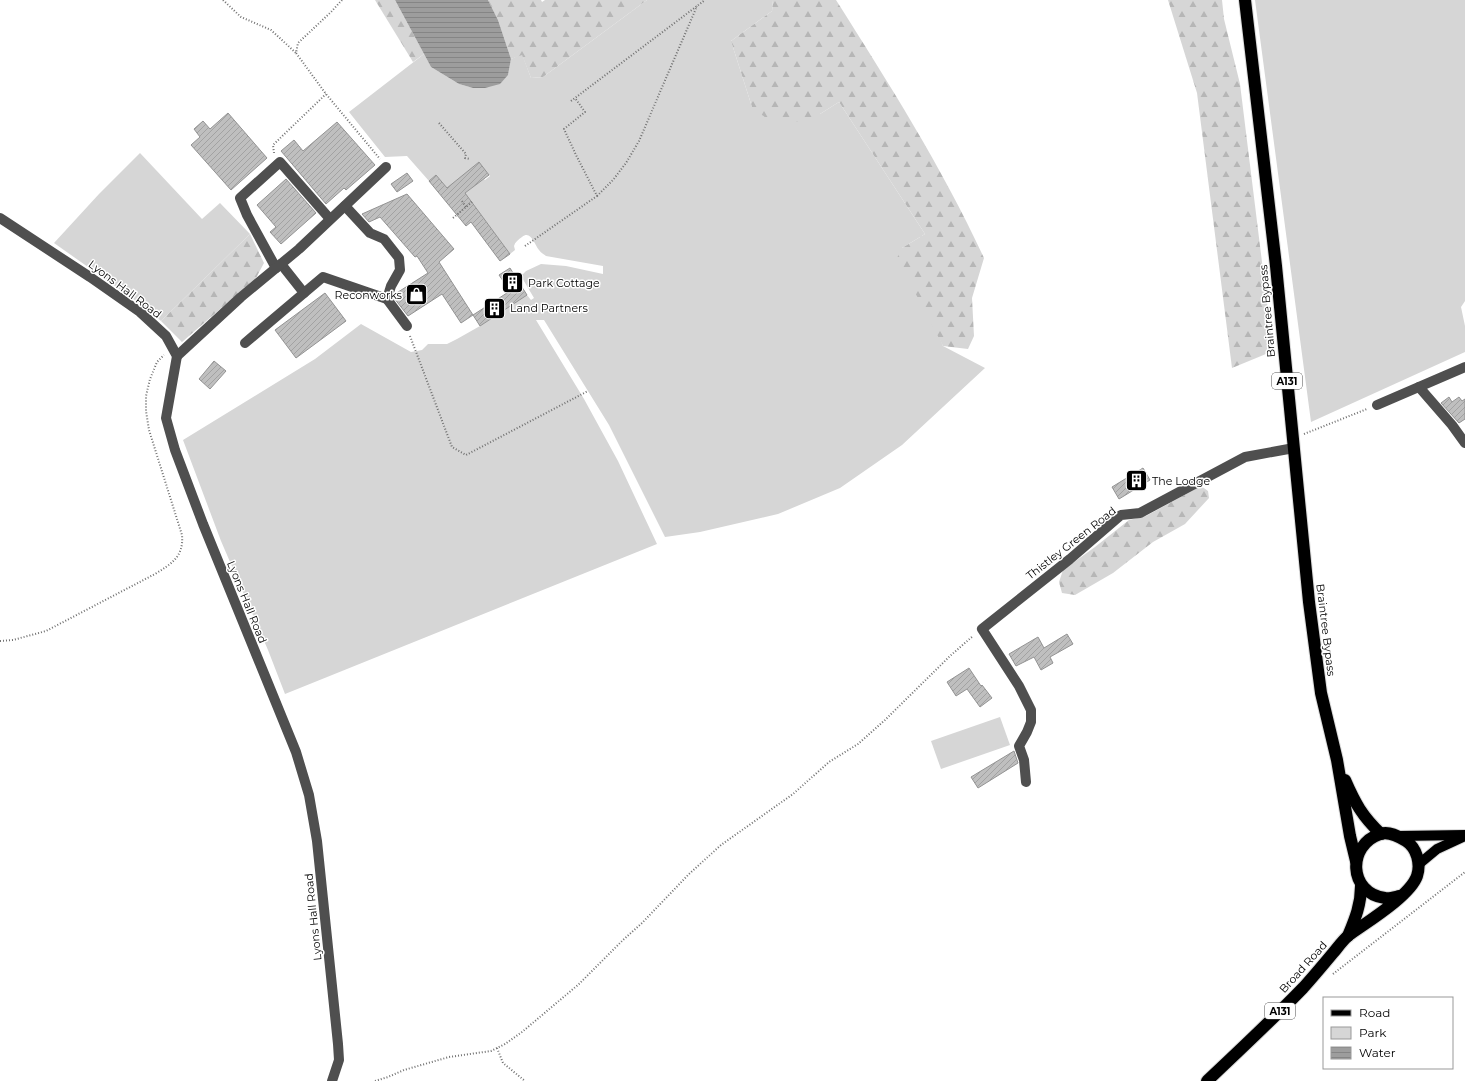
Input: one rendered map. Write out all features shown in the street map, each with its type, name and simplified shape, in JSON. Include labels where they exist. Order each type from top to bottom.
[{"type":"highway","name":"Braintree Bypass","points":[[1245,0],[1274,250],[1309,602],[1321,693],[1337,760],[1350,836],[1356,861]]},
{"type":"highway","name":"Braintree Bypass","points":[[1337,760],[1354,800],[1363,815],[1381,834]]},
{"type":"highway","points":[[1356,861],[1363,846],[1370,839],[1381,834],[1392,834],[1409,842],[1415,851],[1419,864]]},
{"type":"highway","name":"Broad Road","points":[[1348,936],[1356,918],[1361,899],[1361,886],[1355,869],[1356,861]]},
{"type":"highway","name":"Broad Road","points":[[1208,1081],[1270,1023],[1348,936],[1387,908],[1409,888],[1417,876],[1419,864]]},
{"type":"highway","points":[[1361,886],[1376,896],[1386,898],[1400,896]]},
{"type":"main road","points":[[1398,836],[1465,836]]},
{"type":"main road","points":[[1419,864],[1437,849],[1465,836]]},
{"type":"street","points":[[304,293],[279,266],[248,215],[240,198],[280,162],[330,219]]},
{"type":"street","points":[[176,353],[279,266],[386,167]]},
{"type":"street","points":[[345,206],[370,233],[384,239],[399,258],[400,270],[386,299]]},
{"type":"street","name":"Lyons Hall Road","points":[[0,218],[84,272],[140,312],[166,336],[176,353],[166,418],[175,450],[202,524],[296,752],[309,795],[317,841],[338,1044],[339,1060],[332,1081]]},
{"type":"street","points":[[245,343],[323,277],[386,299],[406,326]]},
{"type":"street","points":[[1377,405],[1465,367]]},
{"type":"street","points":[[1419,387],[1452,425],[1465,443]]},
{"type":"street","name":"Thistley Green Road","points":[[982,629],[1070,559],[1122,515],[1140,513],[1245,456],[1293,443]]},
{"type":"street","points":[[982,629],[1019,686],[1031,710],[1031,722],[1019,746],[1024,760],[1026,782]]},
{"type":"path","points":[[223,0],[241,16],[271,30],[296,53],[326,94],[386,167]]},
{"type":"path","points":[[296,53],[298,43],[342,0]]},
{"type":"path","points":[[571,101],[705,0]]},
{"type":"path","points":[[525,246],[597,196],[618,175],[639,141],[697,6]]},
{"type":"path","points":[[280,162],[274,155],[274,144],[326,94]]},
{"type":"path","points":[[575,98],[585,112],[564,129],[597,196]]},
{"type":"path","points":[[439,123],[466,154],[465,158],[470,159]]},
{"type":"path","points":[[462,201],[466,207]]},
{"type":"path","points":[[453,218],[472,202]]},
{"type":"path","points":[[406,326],[452,447],[466,455],[588,391]]},
{"type":"path","points":[[0,641],[13,640],[46,631],[155,574],[171,564],[179,555],[183,544],[182,535],[149,430],[146,411],[146,396],[153,370],[162,356],[176,353]]},
{"type":"path","points":[[1293,443],[1377,405]]},
{"type":"path","points":[[375,1081],[404,1070],[449,1057],[491,1051],[522,1032],[579,984],[642,923],[689,874],[721,845],[793,794],[829,762],[858,744],[891,715],[950,656],[982,629]]},
{"type":"path","points":[[1329,977],[1465,872]]},
{"type":"path","points":[[497,1048],[503,1063],[525,1081]]},
{"type":"green space","points":[[375,0],[395,0],[424,54],[413,62]]},
{"type":"green space","points":[[488,0],[541,0],[542,2],[545,0],[647,0],[543,77],[531,78],[522,55],[511,59],[498,20]]},
{"type":"green space","points":[[647,0],[773,0],[772,11],[731,41],[752,107],[820,114],[839,102],[925,234],[902,248],[943,346],[985,368],[902,445],[840,488],[778,514],[700,532],[665,537],[609,425],[544,320],[536,320],[584,399],[618,461],[657,544],[285,694],[268,650],[221,541],[183,440],[315,359],[361,324],[411,352],[422,350],[428,344],[447,344],[457,339],[480,326],[527,295],[531,300],[534,298],[521,276],[526,271],[541,264],[566,266],[603,274],[603,266],[546,256],[540,251],[528,235],[525,235],[515,243],[515,250],[510,254],[465,193],[490,176],[479,163],[447,188],[436,175],[429,181],[407,156],[385,157],[349,112],[424,54],[431,67],[459,84],[473,88],[508,75],[511,59],[522,54],[531,78],[543,77]]},
{"type":"green space","points":[[773,0],[836,0],[914,126],[951,191],[984,258],[972,298],[974,336],[968,349],[943,346],[897,258],[902,248],[925,234],[839,102],[820,114],[800,122],[766,118],[752,107],[731,41],[772,11]]},
{"type":"green space","points":[[1168,0],[1222,0],[1224,19],[1240,84],[1273,351],[1232,368],[1197,93]]},
{"type":"green space","points":[[1255,0],[1465,0],[1465,301],[1461,307],[1465,326],[1465,352],[1311,422]]},
{"type":"green space","points":[[140,153],[202,219],[220,203],[250,234],[161,321],[132,298],[54,243],[99,194]]},
{"type":"green space","points":[[250,234],[264,263],[256,278],[182,342],[161,321]]},
{"type":"green space","points":[[1201,486],[1208,491],[1209,498],[1185,524],[1153,542],[1113,573],[1075,595],[1062,593],[1059,582],[1063,570],[1129,520],[1146,516]]},
{"type":"green space","points":[[1000,717],[1010,745],[941,769],[931,741]]},
{"type":"water","points":[[395,0],[488,0],[498,20],[511,59],[508,75],[500,84],[485,88],[473,88],[459,84],[431,67]]},
{"type":"building","points":[[228,113],[267,158],[231,190],[191,145],[200,137],[194,129],[203,121],[210,129]]},
{"type":"building","points":[[337,122],[375,165],[346,190],[344,188],[326,204],[281,151],[294,140],[303,151]]},
{"type":"building","points":[[479,162],[489,175],[465,193],[510,254],[500,261],[471,222],[466,226],[429,181],[436,175],[447,188]]},
{"type":"building","points":[[407,173],[413,181],[397,192],[391,184]]},
{"type":"building","points":[[286,179],[316,213],[281,244],[270,232],[276,227],[257,205]]},
{"type":"building","points":[[407,194],[454,249],[439,262],[473,315],[461,323],[442,294],[408,316],[394,298],[395,294],[428,273],[417,256],[415,257],[380,217],[369,222],[362,214]]},
{"type":"building","points":[[510,268],[527,295],[480,326],[473,315],[510,291],[499,275]]},
{"type":"building","points":[[325,293],[346,321],[296,358],[275,330]]},
{"type":"building","points":[[214,361],[226,371],[210,389],[199,379]]},
{"type":"building","points":[[1449,397],[1452,402],[1459,397],[1462,401],[1465,399],[1465,419],[1459,423],[1441,403]]},
{"type":"building","name":"The Lodge","points":[[1143,468],[1150,480],[1119,499],[1112,487]]},
{"type":"building","points":[[1067,634],[1073,644],[1050,657],[1053,663],[1041,670],[1034,657],[1016,666],[1009,654],[1038,637],[1044,648]]},
{"type":"building","points":[[969,668],[981,686],[982,685],[992,698],[980,707],[967,689],[956,696],[947,682]]},
{"type":"building","points":[[1014,751],[1018,763],[978,788],[971,777]]},
{"type":"place","name":"Park Cottage","points":[[512,283]]},
{"type":"place","name":"Reconworks","points":[[417,295]]},
{"type":"place","name":"Land Partners","points":[[495,308]]},
{"type":"place","name":"The Lodge","points":[[1136,481]]}]
